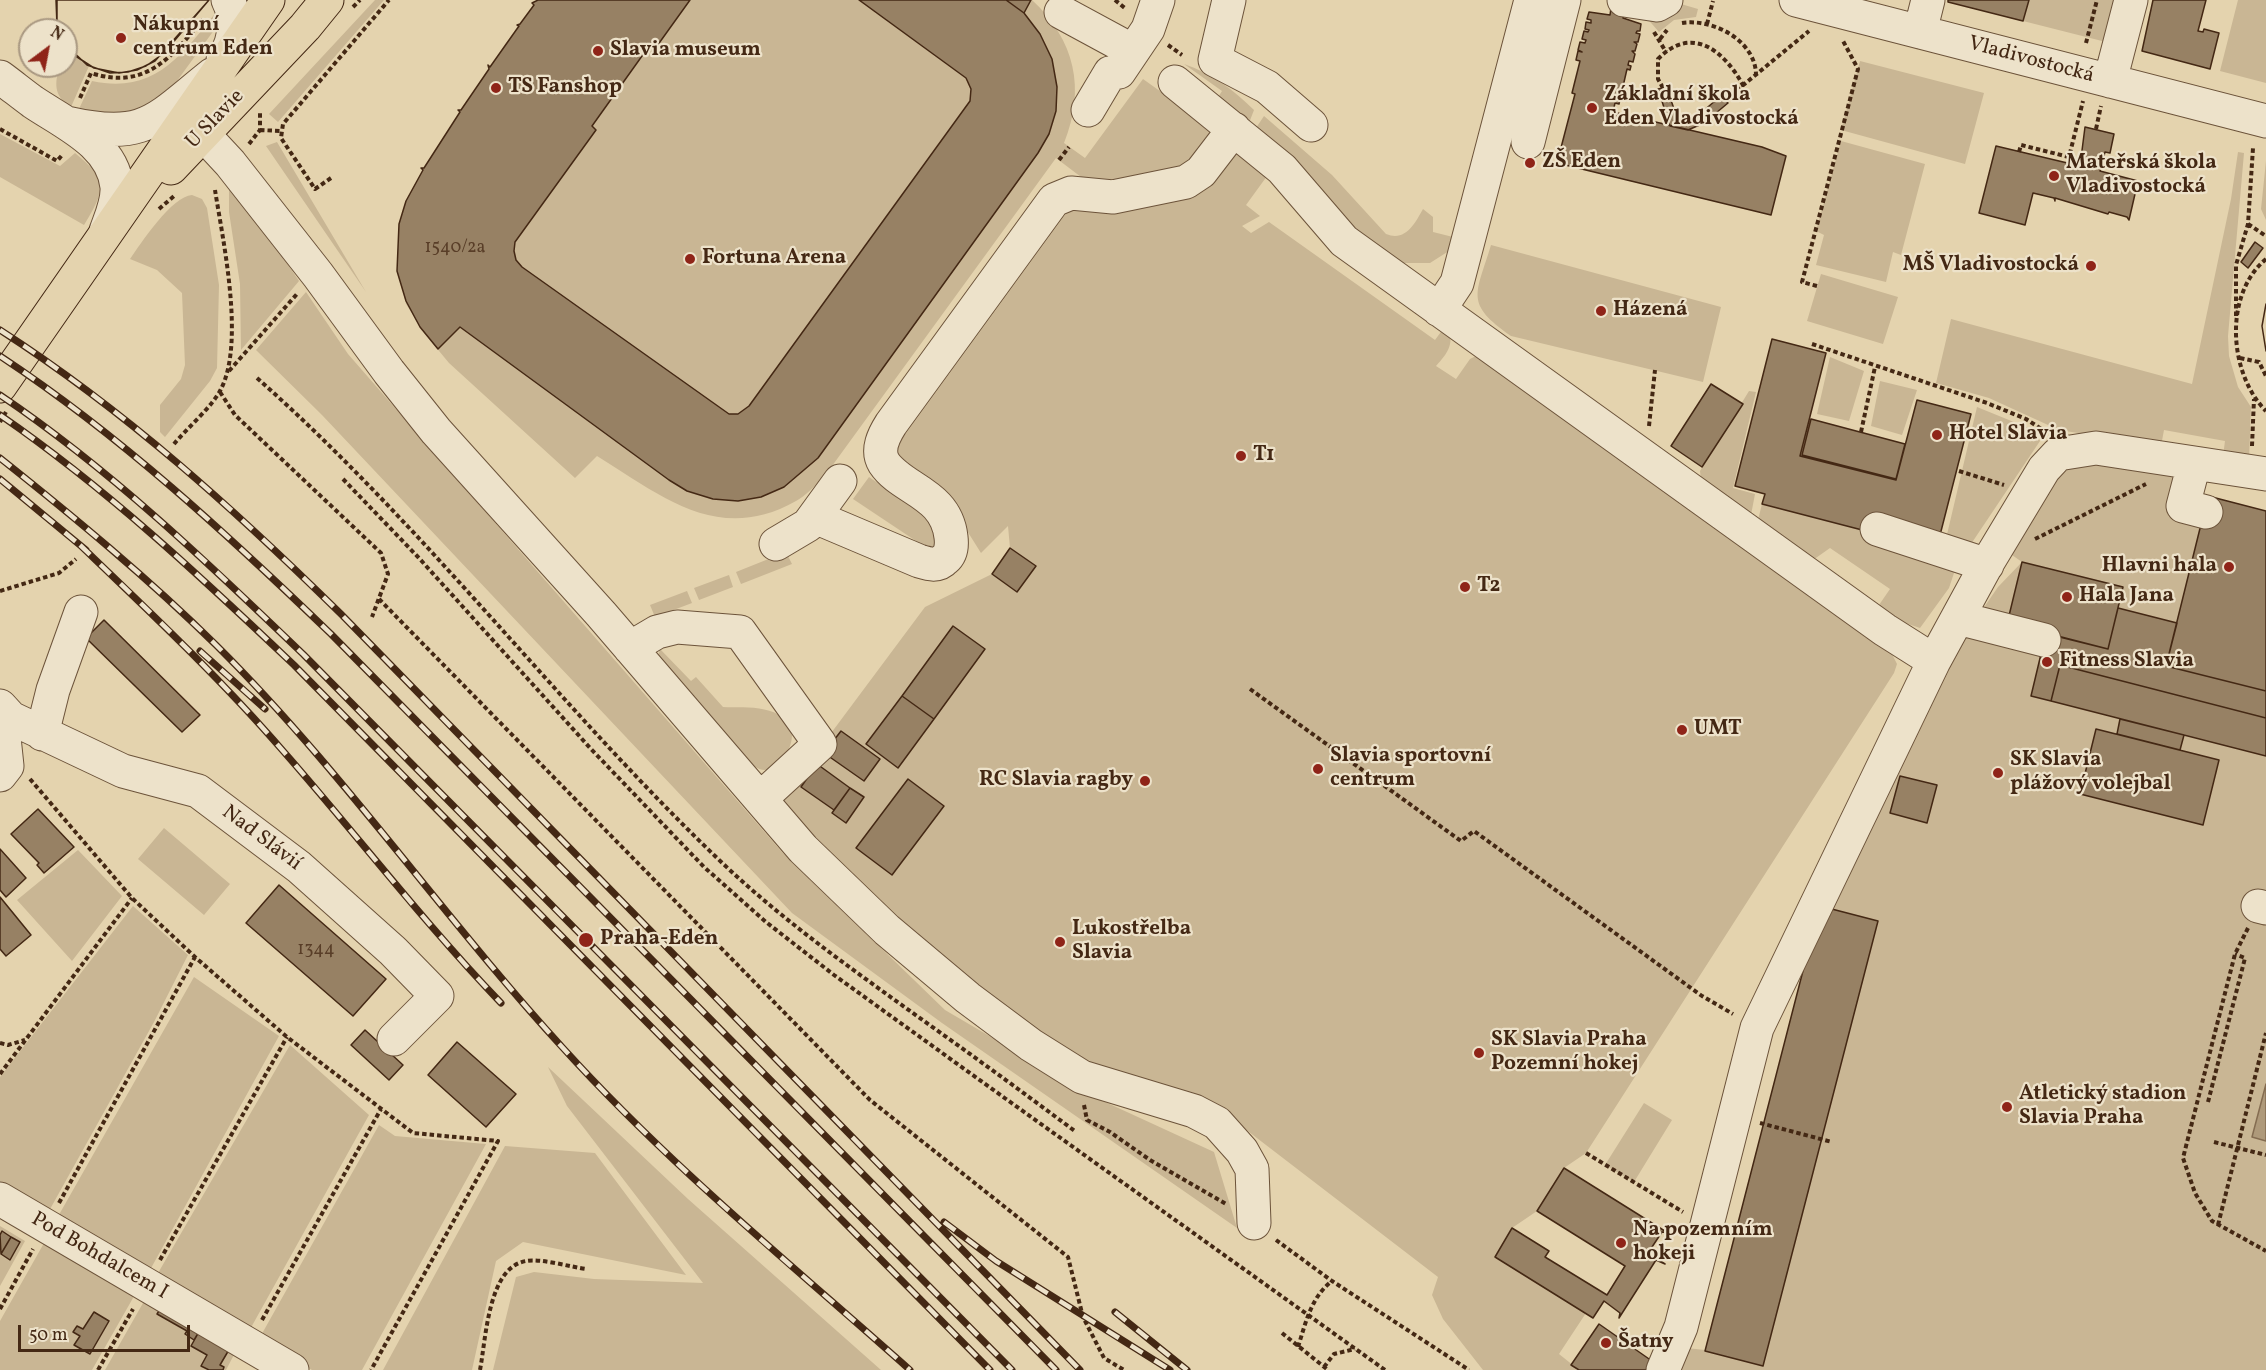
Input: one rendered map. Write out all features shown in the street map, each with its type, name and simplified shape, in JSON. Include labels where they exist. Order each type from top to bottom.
[{"type":"main road","name":"U Slavie","points":[[0,386],[268,0]]},
{"type":"main road","name":"U Slavie","points":[[103,239],[247,88],[327,0]]},
{"type":"street","points":[[1088,110],[1110,73],[1119,72],[1148,29],[1158,0]]},
{"type":"street","points":[[1228,0],[1215,60],[1267,87],[1311,125]]},
{"type":"street","points":[[1439,310],[1457,282],[1531,0]]},
{"type":"street","points":[[1528,142],[1564,0]]},
{"type":"street","points":[[1624,0],[1657,5],[1671,17]]},
{"type":"street","name":"Vladivostocká","points":[[1796,0],[1840,7],[2106,92],[2259,135]]},
{"type":"street","points":[[1920,32],[1928,0]]},
{"type":"street","points":[[2106,92],[2131,0]]},
{"type":"street","points":[[218,7],[234,12],[234,30],[227,55],[217,71],[208,100],[203,134],[222,172],[318,275],[388,372],[436,430],[630,648],[802,849],[886,930],[968,998],[1032,1045],[1082,1077],[1194,1111],[1225,1130],[1252,1169],[1254,1223]]},
{"type":"street","points":[[1060,12],[1133,51]]},
{"type":"street","points":[[70,126],[107,130],[136,128],[150,124],[217,71]]},
{"type":"street","points":[[1182,71],[1234,129],[1282,169],[1344,241],[1885,630],[1934,662]]},
{"type":"street","points":[[0,77],[70,126],[101,151],[114,174],[117,189],[115,206],[103,239]]},
{"type":"street","points":[[222,172],[232,127],[247,88]]},
{"type":"street","points":[[815,517],[930,565],[943,562],[948,556],[952,541],[945,518],[928,497],[889,469],[882,457],[883,436],[891,424],[1054,200],[1071,193],[1113,197],[1186,182],[1201,172],[1234,129]]},
{"type":"street","points":[[1668,1358],[1681,1327],[1757,1028],[1934,662],[1987,565],[2044,469],[2058,454],[2096,448],[2258,473]]},
{"type":"street","points":[[2194,464],[2183,506],[2206,512]]},
{"type":"street","points":[[776,544],[799,531],[815,517],[840,481]]},
{"type":"street","points":[[1878,529],[1987,565]]},
{"type":"street","points":[[42,734],[53,690],[81,612]]},
{"type":"street","points":[[1958,618],[2044,640]]},
{"type":"street","points":[[630,648],[657,632],[677,627],[740,632],[820,744],[760,799]]},
{"type":"street","points":[[1,708],[7,766],[13,774]]},
{"type":"street","name":"Nad Slávií","points":[[1,708],[11,718],[123,771],[198,791],[299,867],[393,951],[437,996],[394,1039]]},
{"type":"street","name":"Pod Bohdalcem I","points":[[0,1199],[292,1370]]},
{"type":"path","points":[[331,178],[315,189],[281,138],[280,131],[283,124],[389,0]]},
{"type":"path","points":[[1707,24],[1713,0]]},
{"type":"path","points":[[2086,43],[2097,0]]},
{"type":"path","points":[[0,129],[57,161],[91,73],[121,78],[151,71],[172,56],[218,7]]},
{"type":"path","points":[[1725,100],[1744,87],[1840,7]]},
{"type":"path","points":[[1660,39],[1671,17],[1684,22],[1707,24],[1721,29],[1745,46],[1756,64],[1756,75]]},
{"type":"path","points":[[1663,88],[1658,79],[1658,60],[1678,43],[1688,41],[1700,44],[1722,56],[1730,63],[1744,87]]},
{"type":"path","points":[[1165,43],[1182,71]]},
{"type":"path","points":[[1817,286],[1802,282],[1858,69],[1845,46]]},
{"type":"path","points":[[2096,129],[2106,92]]},
{"type":"path","points":[[2019,152],[2020,145],[2069,157],[2082,107]]},
{"type":"path","points":[[260,130],[280,131]]},
{"type":"path","points":[[2259,135],[2248,225],[2236,265],[2236,316],[2240,358],[2246,383],[2254,399],[2266,411]]},
{"type":"path","points":[[1059,160],[1069,147]]},
{"type":"path","points":[[174,444],[220,392],[231,358],[230,283],[222,172]]},
{"type":"path","points":[[152,218],[166,201],[182,191]]},
{"type":"path","points":[[2248,225],[2266,236]]},
{"type":"path","points":[[2236,316],[2246,287],[2266,259]]},
{"type":"path","points":[[228,372],[301,289],[318,275]]},
{"type":"path","points":[[1812,344],[1987,403],[2026,419],[2073,452]]},
{"type":"path","points":[[2240,358],[2259,363],[2266,376]]},
{"type":"path","points":[[1861,432],[1875,367]]},
{"type":"path","points":[[1634,449],[1649,427],[1655,370]]},
{"type":"path","points":[[257,378],[357,471],[430,547],[605,744],[716,857],[845,966],[1076,1132]]},
{"type":"path","points":[[220,392],[235,415],[381,553],[388,574],[372,617]]},
{"type":"path","points":[[2254,399],[2258,473]]},
{"type":"path","points":[[1959,471],[2031,493]]},
{"type":"path","points":[[343,479],[418,557],[591,749],[696,859],[766,922],[834,975],[1385,1370]]},
{"type":"path","points":[[2031,541],[2149,483]]},
{"type":"path","points":[[0,591],[59,573],[76,559]]},
{"type":"path","points":[[379,599],[870,1100],[1068,1257],[1083,1317],[1104,1358],[1124,1370]]},
{"type":"path","points":[[1250,689],[1461,842],[1474,831],[1702,996],[1757,1028]]},
{"type":"path","points":[[13,774],[132,898],[195,957],[287,1037],[381,1109],[413,1133],[498,1141],[371,1370]]},
{"type":"path","points":[[0,1074],[132,898]]},
{"type":"path","points":[[2262,907],[2235,954],[2183,1158],[2194,1193],[2206,1213],[2218,1225],[2266,1251]]},
{"type":"path","points":[[2208,1102],[2245,958],[2235,954]]},
{"type":"path","points":[[0,1309],[195,957]]},
{"type":"path","points":[[2218,1225],[2266,1033]]},
{"type":"path","points":[[98,1370],[287,1037]]},
{"type":"path","points":[[0,1043],[8,1045],[25,1040]]},
{"type":"path","points":[[248,1345],[381,1109]]},
{"type":"path","points":[[1085,1111],[1087,1120],[1110,1131],[1150,1160],[1193,1183],[1254,1223],[1332,1281],[1469,1370]]},
{"type":"path","points":[[1769,1125],[1832,1142]]},
{"type":"path","points":[[2214,1142],[2266,1155]]},
{"type":"path","points":[[1586,1153],[1706,1227]]},
{"type":"path","points":[[480,1370],[495,1288],[508,1270],[526,1261],[586,1269]]},
{"type":"path","points":[[1298,1347],[1308,1315],[1321,1290],[1332,1281]]},
{"type":"path","points":[[1282,1333],[1326,1369],[1334,1354],[1356,1349]]},
{"type":"shaded area","points":[[375,0],[384,0],[278,122],[269,114]]},
{"type":"shaded area","name":"Fortuna Arena","points":[[539,0],[1032,0],[1047,15],[1067,49],[1075,85],[1071,123],[1064,143],[1085,158],[1143,79],[1213,129],[1192,165],[1105,187],[1085,180],[1056,158],[824,477],[800,499],[768,513],[741,518],[716,517],[692,510],[668,499],[597,456],[575,478],[449,363],[425,334],[406,304],[398,268],[407,199],[423,170],[506,43]]},
{"type":"shaded area","points":[[2029,0],[2117,0],[2106,42],[2023,21]]},
{"type":"shaded area","points":[[2238,0],[2266,0],[2266,83],[2220,71]]},
{"type":"shaded area","points":[[1681,4],[1698,9],[1696,17],[1674,20],[1659,32],[1645,16],[1671,13]]},
{"type":"shaded area","points":[[221,6],[228,11],[166,96],[138,117],[79,109],[92,81],[115,84],[134,82],[152,76],[167,66],[181,54]]},
{"type":"shaded area","points":[[78,57],[89,66],[71,107],[59,95],[57,78],[78,78]]},
{"type":"shaded area","points":[[1860,61],[1984,93],[1965,164],[1841,130]]},
{"type":"shaded area","points":[[1184,64],[1213,77],[1254,110],[1249,123],[1217,99],[1222,91]]},
{"type":"shaded area","points":[[1264,116],[1332,175],[1386,234],[1399,235],[1409,230],[1423,209],[1433,217],[1433,232],[1457,238],[1452,249],[1430,263],[1399,263],[1353,232],[1256,128]]},
{"type":"shaded area","points":[[0,134],[60,166],[75,153],[86,162],[94,171],[100,186],[96,203],[84,225],[0,177]]},
{"type":"shaded area","points":[[1841,141],[1925,164],[1901,255],[1893,252],[1886,282],[1816,265],[1824,235],[1816,231]]},
{"type":"shaded area","points":[[277,142],[363,287],[366,292],[266,146]]},
{"type":"shaded area","name":"Slavia sportovní centrum","points":[[1238,150],[1270,172],[1246,205],[1260,216],[1242,226],[1251,233],[1269,222],[1435,340],[1446,325],[1450,337],[1449,347],[1436,366],[1456,379],[1470,359],[1480,354],[1889,648],[1897,664],[1894,673],[1586,1153],[1564,1168],[1537,1211],[1512,1228],[1495,1257],[1586,1313],[1559,1354],[1579,1370],[1483,1370],[1443,1319],[1432,1295],[1438,1277],[1223,1112],[1074,1059],[896,925],[779,803],[925,607],[992,574],[1010,548],[1008,526],[981,553],[959,518],[891,454],[1070,208]]},
{"type":"shaded area","points":[[2238,152],[2244,153],[2228,336],[2229,356],[2238,387],[2251,407],[2249,460],[2223,456],[2225,441],[2164,430],[2161,446],[2059,430],[1989,398],[1936,383],[1951,319],[2192,384],[2231,199]]},
{"type":"shaded area","points":[[2266,161],[2266,220],[2261,209]]},
{"type":"shaded area","points":[[229,188],[256,217],[299,281],[241,350],[240,284],[229,212]]},
{"type":"shaded area","points":[[192,195],[202,199],[207,208],[219,285],[217,368],[210,381],[165,437],[160,432],[160,405],[181,379],[185,365],[182,293],[157,270],[130,259],[166,211],[184,197]]},
{"type":"shaded area","name":"Házená","points":[[1491,245],[1721,307],[1703,382],[1511,336],[1486,315],[1480,306],[1478,297],[1478,287]]},
{"type":"shaded area","points":[[1821,274],[1898,297],[1883,344],[1807,321]]},
{"type":"shaded area","points":[[306,292],[348,354],[782,852],[945,1010],[1090,1095],[1214,1152],[1237,1228],[942,1023],[792,913],[322,415],[256,350]]},
{"type":"shaded area","points":[[1830,357],[1864,371],[1849,421],[1817,414]]},
{"type":"shaded area","points":[[1880,381],[1917,390],[1902,435],[1871,426]]},
{"type":"shaded area","points":[[1749,391],[1756,392],[1733,488],[1755,494],[1751,515],[1701,479],[1700,471]]},
{"type":"shaded area","points":[[1977,407],[2036,431],[2040,441],[1969,547],[1945,543]]},
{"type":"shaded area","points":[[2081,460],[2172,475],[2174,479],[2168,507],[2266,511],[2266,1370],[1667,1370],[1677,1347],[1705,1350],[1814,928],[1932,683],[1998,587],[2022,562],[2012,555],[2052,480],[2058,472]]},
{"type":"shaded area","points":[[869,477],[932,520],[941,536],[933,547],[919,543],[853,499]]},
{"type":"shaded area","points":[[1762,504],[1868,531],[1955,570],[1949,588],[1920,628],[1905,623],[1879,605],[1890,589],[1830,548],[1813,560],[1758,520]]},
{"type":"shaded area","points":[[786,552],[792,564],[741,584],[736,572]]},
{"type":"shaded area","points":[[729,575],[733,587],[699,600],[694,588]]},
{"type":"shaded area","points":[[687,591],[692,603],[655,617],[650,605]]},
{"type":"shaded area","points":[[660,649],[691,681],[696,677],[723,707],[764,709],[782,717],[792,735],[789,749],[780,762],[768,770],[754,766],[658,656]]},
{"type":"shaded area","points":[[164,828],[230,884],[204,915],[138,859]]},
{"type":"shaded area","points":[[78,850],[122,896],[72,961],[17,900]]},
{"type":"shaded area","points":[[133,906],[188,955],[154,1022],[49,1211],[0,1192],[0,1077]]},
{"type":"shaded area","points":[[194,977],[279,1036],[150,1270],[56,1220]]},
{"type":"shaded area","points":[[290,1045],[369,1115],[248,1333],[154,1280]]},
{"type":"shaded area","points":[[548,1067],[688,1199],[881,1370],[493,1370],[516,1277],[534,1272],[594,1279],[703,1283],[567,1106]]},
{"type":"shaded area","points":[[2266,1084],[2266,1141],[2252,1137]]},
{"type":"shaded area","points":[[1644,1103],[1672,1120],[1634,1182],[1605,1165]]},
{"type":"shaded area","points":[[379,1125],[395,1136],[486,1144],[362,1370],[312,1370],[259,1339]]},
{"type":"shaded area","points":[[505,1146],[595,1153],[686,1275],[523,1242],[496,1261],[472,1370],[383,1370]]},
{"type":"shaded area","points":[[0,1226],[25,1241],[0,1286]]},
{"type":"shaded area","points":[[48,1236],[131,1284],[133,1298],[92,1370],[0,1370],[0,1321]]},
{"type":"shaded area","points":[[147,1296],[238,1347],[226,1370],[105,1370]]},
{"type":"building","name":"Nákupní centrum Eden","points":[[56,0],[209,0],[155,61],[137,70],[119,73],[94,68],[78,58],[78,18],[57,18]]},
{"type":"building","name":"Nákupní centrum Eden","points":[[57,0],[209,0],[164,53],[146,66],[128,72],[110,73],[87,65],[78,56],[78,18],[57,18]]},
{"type":"building","name":"Fortuna Arena","points":[[538,0],[690,0],[657,46],[652,42],[592,126],[596,130],[515,242],[514,251],[516,260],[522,267],[729,414],[738,414],[749,406],[970,101],[971,89],[966,78],[859,0],[1006,0],[1024,13],[1040,34],[1052,59],[1057,87],[1056,111],[1049,134],[1038,153],[818,458],[784,487],[761,497],[738,501],[713,499],[687,491],[460,327],[438,349],[420,327],[406,301],[397,271],[399,224],[406,201],[423,170],[421,168],[424,168],[460,112],[458,110],[461,110],[489,69],[488,65],[490,67],[519,26],[517,25],[534,5],[532,3]]},
{"type":"building","points":[[1006,0],[1031,0],[1024,13]]},
{"type":"building","points":[[1948,0],[2029,0],[2023,21],[1948,2]]},
{"type":"building","points":[[2153,0],[2206,0],[2198,31],[2203,32],[2204,29],[2219,33],[2210,69],[2142,51]]},
{"type":"building","name":"Základní škola Eden Vladivostocká","points":[[1611,8],[1624,12],[1623,18],[1641,24],[1640,31],[1636,33],[1640,34],[1638,42],[1634,42],[1637,44],[1635,51],[1632,51],[1635,54],[1633,62],[1629,61],[1630,70],[1627,69],[1619,104],[1615,103],[1613,112],[1762,147],[1786,156],[1771,215],[1557,163],[1575,94],[1572,93],[1580,61],[1576,60],[1578,51],[1582,52],[1578,50],[1580,42],[1585,43],[1586,40],[1582,39],[1584,31],[1589,30],[1585,29],[1586,22],[1591,23],[1591,20],[1587,19],[1589,12],[1610,15]]},
{"type":"building","points":[[1667,88],[1674,109],[1679,116],[1686,118],[1697,116],[1721,96],[1728,103],[1704,123],[1688,130],[1670,126],[1658,89]]},
{"type":"building","name":"Mateřská škola Vladivostocká","points":[[2085,127],[2114,134],[2110,153],[2105,152],[2100,171],[2138,181],[2129,220],[2127,217],[2109,212],[2108,214],[2055,198],[2055,201],[2054,198],[2033,193],[2025,225],[1979,213],[1996,146],[2080,166]]},
{"type":"building","points":[[2255,242],[2263,248],[2248,268],[2241,262]]},
{"type":"building","name":"Hotel Slavia","points":[[1772,339],[1826,353],[1800,456],[1896,480],[1917,400],[1971,414],[1939,539],[1866,531],[1762,504],[1765,494],[1735,486]]},
{"type":"building","points":[[1711,384],[1743,404],[1702,467],[1671,446]]},
{"type":"building","points":[[1811,419],[1905,444],[1896,479],[1802,455]]},
{"type":"building","name":"Hlavni hala","points":[[2208,496],[2266,511],[2266,691],[2166,666]]},
{"type":"building","points":[[1010,548],[1036,566],[1017,592],[992,574]]},
{"type":"building","name":"Hala Jana","points":[[2022,562],[2123,587],[2108,649],[2007,624]]},
{"type":"building","points":[[2118,608],[2177,623],[2166,666],[2266,691],[2266,718],[2060,665],[2051,701],[2031,696],[2046,633],[2108,649]]},
{"type":"building","points":[[104,620],[200,715],[182,732],[86,638]]},
{"type":"building","points":[[953,626],[985,649],[934,719],[902,696]]},
{"type":"building","points":[[2060,665],[2266,718],[2266,756],[2051,701]]},
{"type":"building","points":[[902,696],[934,719],[898,768],[866,744]]},
{"type":"building","points":[[2120,719],[2184,735],[2180,750],[2117,734]]},
{"type":"building","points":[[2096,729],[2219,760],[2203,825],[2080,794]]},
{"type":"building","points":[[841,731],[880,759],[864,781],[824,753]]},
{"type":"building","points":[[817,764],[850,788],[834,810],[801,787]]},
{"type":"building","points":[[1900,776],[1937,785],[1927,823],[1890,813]]},
{"type":"building","points":[[908,779],[944,806],[892,875],[856,848]]},
{"type":"building","points":[[850,788],[864,797],[846,823],[832,813]]},
{"type":"building","points":[[38,809],[74,847],[44,873],[37,865],[39,863],[11,834]]},
{"type":"building","points":[[0,849],[26,878],[6,897],[0,890]]},
{"type":"building","points":[[279,885],[386,979],[353,1016],[246,923]]},
{"type":"building","points":[[0,897],[31,935],[6,956],[0,949]]},
{"type":"building","points":[[1824,907],[1878,921],[1763,1366],[1705,1351],[1814,928]]},
{"type":"building","points":[[365,1030],[403,1065],[389,1080],[351,1045]]},
{"type":"building","points":[[457,1042],[516,1094],[486,1127],[428,1075]]},
{"type":"building","name":"Na pozemním hokeji","points":[[1564,1168],[1668,1233],[1662,1232],[1648,1253],[1665,1264],[1656,1260],[1619,1318],[1620,1313],[1604,1301],[1593,1318],[1495,1257],[1512,1228],[1549,1251],[1545,1257],[1607,1295],[1625,1266],[1537,1211]]},
{"type":"building","points":[[2,1231],[11,1237],[1,1254],[0,1235]]},
{"type":"building","points":[[11,1237],[20,1242],[10,1260],[1,1254]]},
{"type":"building","points":[[164,1303],[202,1326],[194,1340],[185,1334],[187,1331],[157,1314]]},
{"type":"building","points":[[94,1312],[109,1321],[90,1354],[74,1345],[80,1336],[73,1332],[77,1326],[83,1329]]},
{"type":"building","name":"Šatny","points":[[1599,1324],[1652,1361],[1646,1370],[1579,1370],[1571,1365]]},
{"type":"building","points":[[200,1330],[230,1348],[220,1365],[224,1367],[223,1370],[209,1370],[201,1366],[207,1355],[191,1346]]},
{"type":"tram line","points":[[2266,304],[2262,326],[2266,351]]},
{"type":"railway","points":[[0,330],[92,394],[135,428],[220,500],[301,575],[1080,1370]]},
{"type":"railway","points":[[0,356],[88,419],[172,487],[331,634],[1056,1370]]},
{"type":"railway","points":[[0,395],[81,454],[157,518],[303,654],[1012,1370]]},
{"type":"railway","points":[[0,415],[77,472],[152,534],[294,665],[990,1370]]},
{"type":"railway","points":[[0,458],[110,548],[216,645],[306,742],[519,998],[604,1091],[688,1174],[910,1370]]},
{"type":"railway","points":[[0,479],[86,550]]},
{"type":"railway","points":[[80,545],[185,646],[260,725],[445,942],[501,1003]]},
{"type":"railway","points":[[200,651],[265,709]]},
{"type":"railway","points":[[944,1222],[996,1261],[1170,1370]]},
{"type":"railway","points":[[1115,1312],[1187,1370]]},
{"type":"place","name":"Nákupní centrum Eden","points":[[121,38]]},
{"type":"place","name":"Slavia museum","points":[[598,51]]},
{"type":"place","name":"TS Fanshop","points":[[496,88]]},
{"type":"place","name":"Základní škola Eden Vladivostocká","points":[[1592,108]]},
{"type":"place","name":"ZŠ Eden","points":[[1530,163]]},
{"type":"place","name":"Mateřská škola Vladivostocká","points":[[2054,176]]},
{"type":"place","name":"Fortuna Arena","points":[[690,259]]},
{"type":"place","name":"MŠ Vladivostocká","points":[[2091,266]]},
{"type":"place","name":"Házená","points":[[1601,311]]},
{"type":"place","name":"Hotel Slavia","points":[[1937,435]]},
{"type":"place","name":"T1","points":[[1241,456]]},
{"type":"place","name":"Hlavni hala","points":[[2229,567]]},
{"type":"place","name":"T2","points":[[1465,587]]},
{"type":"place","name":"Hala Jana","points":[[2067,597]]},
{"type":"place","name":"Fitness Slavia","points":[[2047,662]]},
{"type":"place","name":"UMT","points":[[1682,730]]},
{"type":"place","name":"Slavia sportovní centrum","points":[[1318,769]]},
{"type":"place","name":"SK Slavia plážový volejbal","points":[[1998,773]]},
{"type":"place","name":"RC Slavia ragby","points":[[1145,781]]},
{"type":"place","name":"Praha-Eden","points":[[586,940]]},
{"type":"place","name":"Lukostřelba Slavia","points":[[1060,942]]},
{"type":"place","name":"SK Slavia Praha Pozemní hokej","points":[[1479,1053]]},
{"type":"place","name":"Atletický stadion Slavia Praha","points":[[2007,1107]]},
{"type":"place","name":"Na pozemním hokeji","points":[[1621,1243]]},
{"type":"place","name":"Šatny","points":[[1606,1343]]}]
